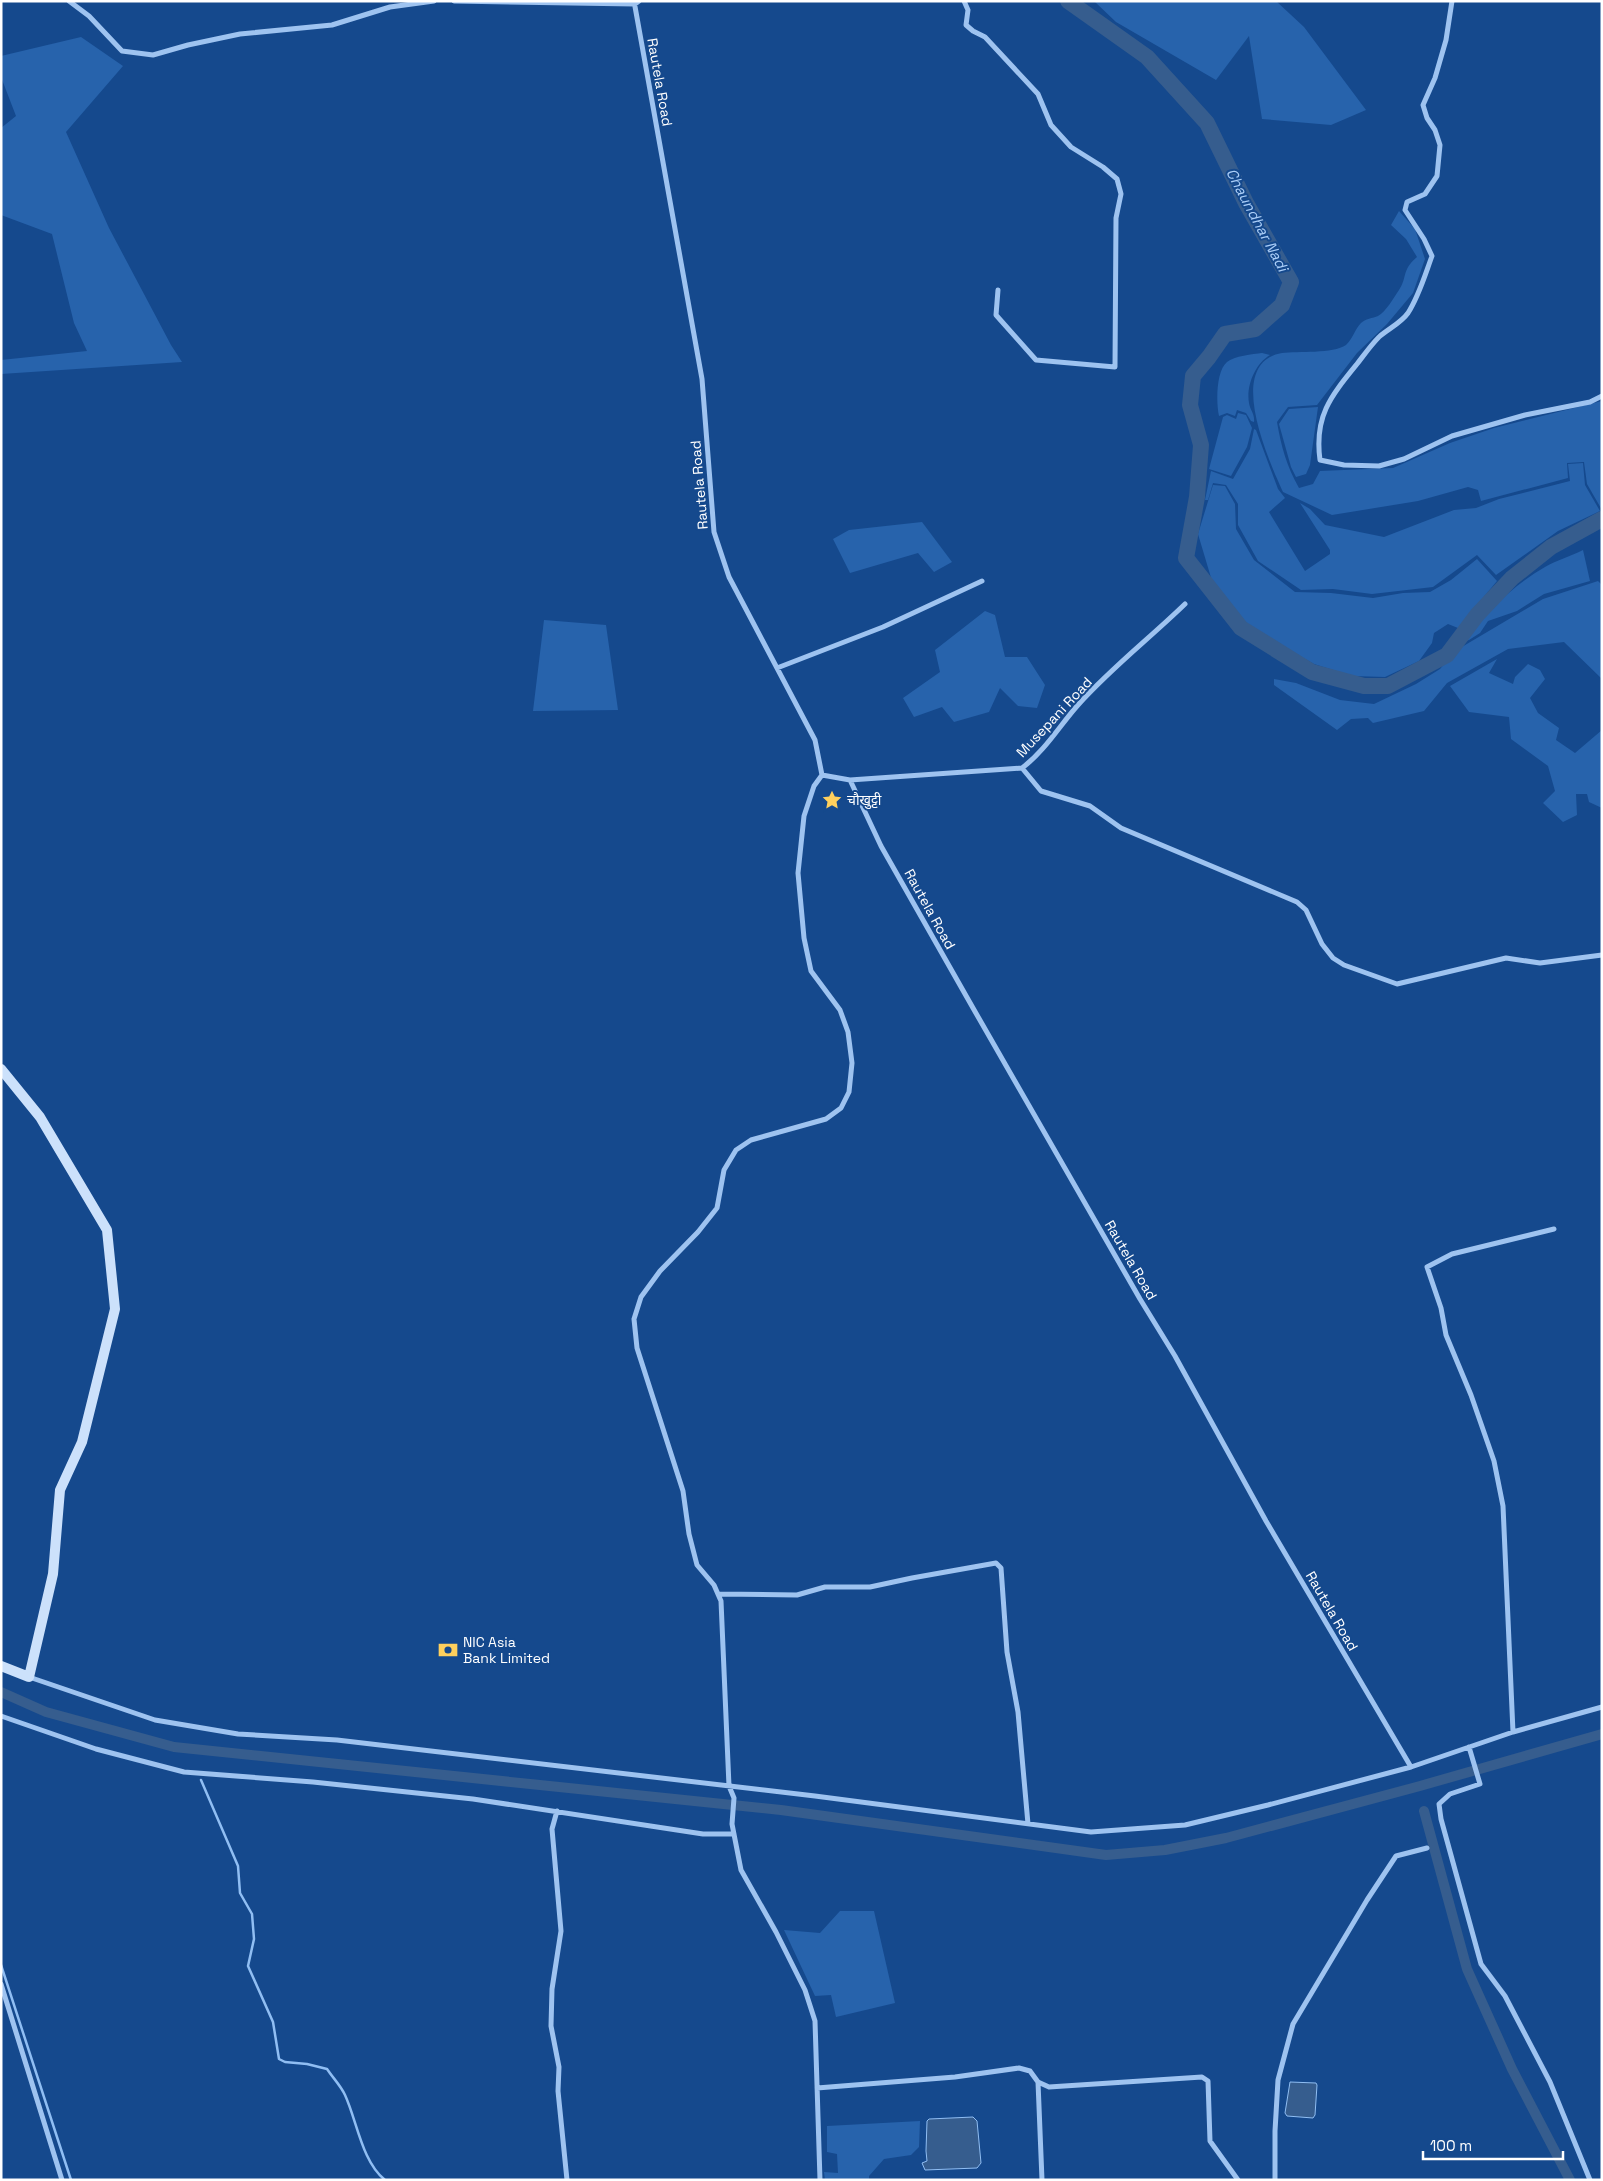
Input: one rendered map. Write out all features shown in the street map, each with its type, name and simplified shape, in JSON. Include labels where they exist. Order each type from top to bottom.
[{"type":"street","points":[[69,1],[89,16],[122,51],[152,55],[188,44],[240,34],[332,25],[390,7],[434,1]]},
{"type":"street","points":[[454,1],[636,2]]},
{"type":"street","points":[[964,1],[968,10],[966,25],[973,32],[985,37],[1038,94],[1051,124],[1071,147],[1103,167],[1117,180],[1121,194],[1116,218],[1115,368],[1036,360],[996,315],[998,290]]},
{"type":"street","points":[[1452,1],[1446,40],[1423,105],[1440,145],[1437,176],[1425,194],[1407,202],[1405,210],[1424,239],[1432,256],[1408,314],[1379,337],[1330,398],[1320,422],[1318,442],[1320,460],[1344,464],[1379,466],[1404,459],[1452,436],[1525,415],[1590,402],[1602,396]]},
{"type":"street","name":"Rautela Road","points":[[636,2],[702,379],[714,532],[729,577],[815,740],[822,775]]},
{"type":"street","points":[[777,668],[883,627],[982,581]]},
{"type":"street","name":"Musepani Road","points":[[850,780],[1022,768],[1033,760],[1079,704],[1185,604]]},
{"type":"street","points":[[1022,768],[1041,791],[1090,806],[1121,828],[1297,902],[1306,910],[1322,944],[1333,958],[1397,984],[1506,958],[1540,963],[1602,955]]},
{"type":"street","points":[[820,2180],[815,2021],[805,1990],[776,1932],[741,1870],[732,1824],[734,1798],[729,1786],[721,1601],[714,1584],[697,1565],[689,1534],[683,1491],[637,1348],[634,1319],[641,1297],[660,1271],[698,1232],[717,1208],[724,1170],[736,1150],[751,1140],[826,1119],[841,1108],[849,1092],[852,1064],[848,1032],[840,1010],[812,971],[804,938],[799,882],[804,816],[814,786],[822,775],[850,780]]},
{"type":"street","name":"Rautela Road","points":[[850,780],[882,846],[973,1008],[1140,1299],[1175,1356],[1266,1521],[1411,1767]]},
{"type":"street","points":[[1,1069],[40,1117],[107,1230],[115,1309],[82,1442],[60,1490],[53,1574],[30,1677]]},
{"type":"street","points":[[1513,1732],[1503,1506],[1494,1461],[1471,1395],[1446,1335],[1441,1308],[1427,1267],[1452,1254],[1554,1229]]},
{"type":"street","points":[[718,1594],[798,1595],[825,1587],[870,1587],[996,1563],[1001,1568],[1007,1652],[1018,1712],[1028,1824]]},
{"type":"street","points":[[1,1666],[155,1720],[238,1734],[337,1740],[729,1786],[1091,1832],[1185,1825],[1268,1805],[1411,1767],[1513,1732],[1602,1707]]},
{"type":"street","points":[[1,1716],[96,1748],[184,1772],[313,1782],[464,1798],[703,1834],[734,1834]]},
{"type":"street","points":[[1470,1747],[1480,1784],[1450,1794],[1439,1804],[1441,1819],[1481,1964],[1505,1996],[1550,2082],[1590,2180]]},
{"type":"street","points":[[557,1811],[552,1829],[561,1931],[552,1988],[551,2026],[559,2067],[558,2091],[567,2180]]},
{"type":"street","points":[[1275,2180],[1278,2080],[1293,2024],[1367,1900],[1396,1856],[1426,1848]]},
{"type":"street","points":[[1,1984],[62,2180]]},
{"type":"street","points":[[817,2088],[946,2078],[1019,2068],[1030,2071],[1038,2082],[1050,2087],[1202,2077],[1208,2081],[1210,2141],[1238,2180]]},
{"type":"street","points":[[1038,2082],[1042,2180]]},
{"type":"shaded area","points":[[1094,1],[1276,1],[1304,27],[1366,110],[1331,125],[1262,119],[1249,36],[1216,80],[1116,22]]},
{"type":"shaded area","points":[[81,37],[123,66],[66,132],[109,228],[171,345],[182,362],[1,374],[1,360],[87,351],[74,323],[52,234],[1,215],[1,128],[16,116],[1,77],[1,56]]},
{"type":"shaded area","points":[[1399,211],[1415,229],[1425,259],[1413,293],[1387,324],[1357,353],[1317,405],[1288,407],[1277,422],[1285,456],[1299,488],[1313,484],[1320,471],[1393,468],[1450,443],[1494,428],[1602,401],[1602,510],[1587,484],[1584,462],[1567,463],[1568,478],[1481,501],[1478,490],[1468,487],[1418,501],[1332,515],[1283,492],[1261,437],[1253,393],[1256,375],[1265,361],[1282,353],[1333,350],[1346,345],[1361,323],[1378,316],[1384,311],[1402,285],[1409,266],[1417,257],[1406,239],[1391,225]]},
{"type":"shaded area","points":[[1262,353],[1270,355],[1256,370],[1250,383],[1248,396],[1254,422],[1251,421],[1246,413],[1237,410],[1235,416],[1227,413],[1219,416],[1217,403],[1218,388],[1223,366],[1234,358]]},
{"type":"shaded area","points":[[1318,407],[1310,465],[1306,474],[1296,477],[1291,467],[1279,424],[1289,409]]},
{"type":"shaded area","points":[[1238,413],[1246,415],[1252,428],[1247,447],[1231,476],[1209,469],[1223,417],[1227,415],[1236,419]]},
{"type":"shaded area","points":[[1254,429],[1278,489],[1285,498],[1269,512],[1305,571],[1330,554],[1330,550],[1300,503],[1310,509],[1325,525],[1384,537],[1454,510],[1476,508],[1499,499],[1570,481],[1568,464],[1583,463],[1585,485],[1600,511],[1558,531],[1496,575],[1477,555],[1433,587],[1372,594],[1333,589],[1301,590],[1258,561],[1238,525],[1238,504],[1226,485],[1213,483],[1208,500],[1205,500],[1211,471],[1233,479],[1250,449]]},
{"type":"shaded area","points":[[1213,485],[1225,486],[1235,504],[1236,529],[1254,560],[1295,592],[1331,593],[1373,598],[1403,593],[1430,592],[1451,580],[1477,559],[1497,581],[1458,628],[1448,624],[1434,633],[1432,643],[1419,661],[1385,677],[1352,676],[1314,664],[1278,644],[1242,620],[1212,581],[1198,534]]},
{"type":"shaded area","points":[[922,522],[952,562],[934,572],[918,553],[850,573],[833,539],[849,530]]},
{"type":"shaded area","points":[[1583,550],[1590,581],[1544,594],[1517,611],[1488,621],[1480,633],[1462,642],[1490,611],[1521,583],[1533,574]]},
{"type":"shaded area","points":[[1598,581],[1602,585],[1602,679],[1564,642],[1508,649],[1447,683],[1424,711],[1373,723],[1368,718],[1351,719],[1337,730],[1274,685],[1274,679],[1296,683],[1340,700],[1374,704],[1416,684],[1440,669],[1455,651],[1543,599]]},
{"type":"shaded area","points":[[985,611],[995,615],[1005,657],[1027,657],[1045,685],[1037,708],[1018,706],[1000,688],[989,712],[954,722],[942,707],[914,717],[903,698],[940,672],[935,650]]},
{"type":"shaded area","points":[[544,620],[606,625],[618,710],[533,711]]},
{"type":"shaded area","points":[[1497,659],[1489,673],[1513,684],[1515,677],[1528,664],[1540,670],[1545,679],[1530,698],[1538,713],[1559,728],[1556,740],[1575,753],[1602,730],[1602,808],[1589,802],[1587,794],[1576,794],[1577,815],[1563,822],[1543,803],[1555,791],[1548,766],[1511,739],[1509,717],[1469,712],[1450,686]]},
{"type":"shaded area","points":[[840,1911],[874,1911],[895,2003],[836,2017],[831,1995],[815,1996],[784,1930],[820,1933]]},
{"type":"shaded area","points":[[1290,2082],[1316,2083],[1315,2115],[1313,2118],[1287,2116],[1285,2113]]},
{"type":"shaded area","points":[[973,2117],[977,2121],[981,2163],[977,2168],[925,2170],[922,2163],[927,2161],[927,2121],[929,2119]]},
{"type":"shaded area","points":[[920,2121],[919,2147],[911,2155],[884,2159],[869,2176],[869,2180],[825,2180],[824,2172],[838,2173],[837,2154],[827,2152],[827,2126]]},
{"type":"waterway","name":"Chaundhar Nadi","points":[[1068,1],[1147,57],[1207,123],[1246,203],[1291,282],[1282,305],[1255,329],[1225,334],[1193,376],[1190,405],[1201,445],[1197,497],[1186,558],[1241,628],[1312,672],[1364,686],[1388,686],[1447,655],[1477,615],[1512,578],[1551,547],[1602,519]]},
{"type":"waterway","points":[[1,1692],[46,1712],[174,1747],[781,1810],[1106,1855],[1165,1850],[1226,1838],[1420,1786],[1602,1734]]},
{"type":"waterway","points":[[201,1780],[238,1866],[240,1893],[252,1914],[254,1939],[248,1966],[273,2022],[279,2059],[285,2062],[307,2064],[327,2069],[345,2095],[365,2152],[377,2172],[385,2180]]},
{"type":"waterway","points":[[1424,1811],[1467,1969],[1512,2069],[1570,2180]]},
{"type":"waterway","points":[[1,1965],[71,2180]]},
{"type":"place","name":"चौखुट्टी","points":[[832,800]]},
{"type":"place","name":"NIC Asia Bank Limited","points":[[448,1650]]}]
